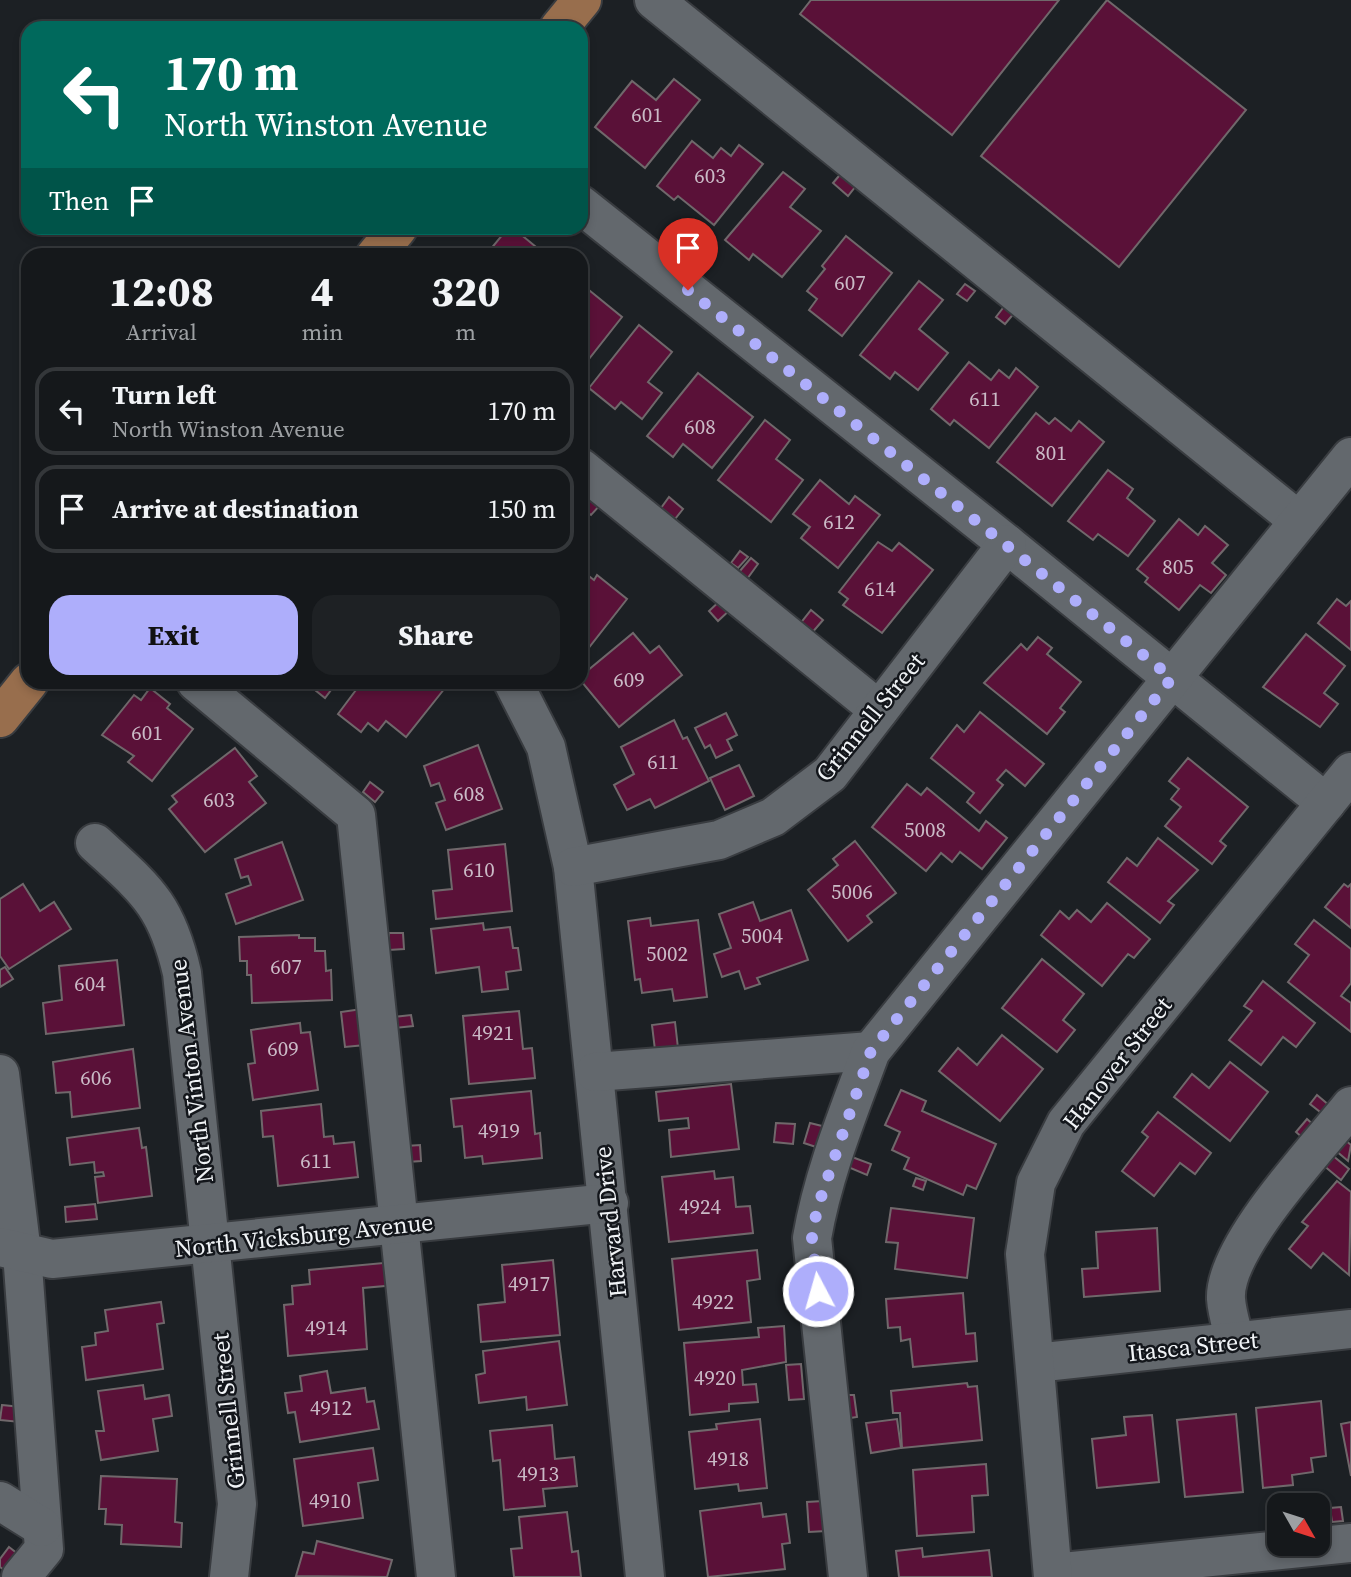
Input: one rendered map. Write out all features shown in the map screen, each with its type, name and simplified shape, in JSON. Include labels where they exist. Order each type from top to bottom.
[{"type":"main road","points":[[565,21],[582,0]]},
{"type":"main road","points":[[0,718],[23,689]]},
{"type":"street","points":[[654,0],[1299,521]]},
{"type":"street","points":[[588,211],[1007,544],[1326,803]]},
{"type":"street","points":[[848,1577],[812,1238],[817,1209],[839,1137],[871,1051],[1351,457]]},
{"type":"street","points":[[588,474],[878,710]]},
{"type":"street","name":"Grinnell Street","points":[[573,867],[719,840],[773,817],[830,774],[1007,544]]},
{"type":"street","points":[[204,689],[356,815],[436,1577]]},
{"type":"street","name":"Harvard Drive","points":[[517,689],[546,747],[573,867],[645,1577]]},
{"type":"street","name":"Hanover Street","points":[[1053,1575],[1025,1254],[1036,1183],[1066,1123],[1351,772]]},
{"type":"street","name":"North Vinton Avenue","points":[[95,843],[158,905],[175,943],[182,973],[212,1245]]},
{"type":"street","points":[[595,1072],[871,1051]]},
{"type":"street","points":[[0,1074],[11,1250],[44,1549],[21,1577]]},
{"type":"street","points":[[1235,1342],[1226,1298],[1231,1267],[1252,1230],[1351,1106]]},
{"type":"street","name":"North Vicksburg Avenue","points":[[11,1250],[52,1259],[609,1203]]},
{"type":"street","name":"Grinnell Street","points":[[212,1245],[237,1504],[229,1577]]},
{"type":"street","name":"Itasca Street","points":[[1035,1363],[1351,1329]]},
{"type":"street","points":[[0,1501],[42,1527]]},
{"type":"street","points":[[1053,1575],[1351,1543]]},
{"type":"building","points":[[811,0],[1059,0],[952,135],[800,14]]},
{"type":"building","points":[[1107,0],[1246,110],[1119,267],[981,156]]},
{"type":"building","points":[[674,79],[700,100],[645,168],[595,127],[632,81],[656,100]]},
{"type":"building","points":[[692,141],[713,158],[721,148],[731,156],[739,145],[763,164],[714,225],[678,196],[674,200],[657,186]]},
{"type":"building","points":[[844,170],[859,182],[848,196],[833,183]]},
{"type":"building","points":[[783,172],[805,189],[790,207],[821,231],[782,277],[753,254],[749,260],[725,240]]},
{"type":"building","points":[[502,235],[522,235],[537,248],[492,248]]},
{"type":"building","points":[[846,236],[892,273],[842,336],[809,310],[817,299],[807,291],[825,269],[822,266]]},
{"type":"building","points":[[919,281],[943,300],[919,329],[948,353],[918,390],[895,372],[890,379],[860,355]]},
{"type":"building","points":[[965,284],[975,291],[967,301],[957,294]]},
{"type":"building","points":[[588,289],[622,317],[588,360]]},
{"type":"building","points":[[1006,304],[1016,311],[1005,324],[996,317]]},
{"type":"building","points":[[639,325],[672,352],[648,382],[662,393],[642,419],[621,402],[615,409],[589,388]]},
{"type":"building","points":[[969,362],[991,380],[999,370],[1009,378],[1016,368],[1038,387],[989,448],[954,420],[950,425],[931,409]]},
{"type":"building","points":[[698,373],[753,417],[712,468],[683,444],[673,457],[647,436]]},
{"type":"building","points":[[1036,413],[1049,424],[1055,418],[1071,431],[1079,421],[1104,442],[1052,506],[997,462]]},
{"type":"building","points":[[765,420],[790,440],[776,459],[803,480],[771,522],[718,480]]},
{"type":"building","points":[[1108,470],[1133,489],[1127,498],[1155,521],[1128,556],[1098,534],[1093,540],[1068,521]]},
{"type":"building","points":[[820,480],[849,504],[855,496],[880,515],[838,568],[801,538],[810,527],[793,514]]},
{"type":"building","points":[[588,494],[601,504],[591,515],[588,513]]},
{"type":"building","points":[[669,497],[683,509],[675,519],[661,508]]},
{"type":"building","points":[[1179,519],[1198,535],[1205,526],[1228,545],[1212,563],[1226,575],[1211,593],[1200,585],[1179,610],[1145,582],[1148,578],[1137,569]]},
{"type":"building","points":[[878,542],[892,551],[899,543],[933,570],[882,633],[843,605],[848,599],[839,592]]},
{"type":"building","points":[[740,551],[748,557],[738,568],[731,563]]},
{"type":"building","points":[[751,558],[758,564],[747,579],[739,572]]},
{"type":"building","points":[[588,575],[594,580],[597,575],[627,599],[588,649]]},
{"type":"building","points":[[723,598],[732,608],[718,621],[709,611]]},
{"type":"building","points":[[1337,599],[1346,606],[1351,601],[1351,650],[1318,623]]},
{"type":"building","points":[[811,610],[823,620],[811,634],[800,624]]},
{"type":"building","points":[[633,633],[650,653],[659,646],[682,675],[619,727],[588,689],[588,670]]},
{"type":"building","points":[[1306,634],[1345,666],[1324,693],[1338,704],[1320,727],[1263,687]]},
{"type":"building","points":[[1038,637],[1052,648],[1047,654],[1081,682],[1060,708],[1065,712],[1047,734],[984,683],[1021,644],[1027,650]]},
{"type":"building","points":[[151,689],[170,704],[167,708],[193,729],[152,781],[128,762],[134,756],[102,735],[134,695],[141,700]]},
{"type":"building","points":[[314,689],[332,689],[325,698]]},
{"type":"building","points":[[357,689],[444,689],[406,737],[386,721],[378,731],[368,723],[361,732],[338,714]]},
{"type":"building","points":[[980,712],[1044,764],[1025,786],[1006,770],[997,780],[1003,785],[980,813],[967,802],[974,793],[931,758],[957,725],[964,732]]},
{"type":"building","points":[[726,713],[737,735],[727,740],[732,750],[716,758],[710,745],[705,748],[695,728]]},
{"type":"building","points":[[674,720],[683,739],[687,737],[709,781],[655,808],[650,799],[627,810],[614,785],[634,774],[621,747]]},
{"type":"building","points":[[478,745],[502,809],[446,830],[436,803],[445,800],[439,783],[431,786],[424,766]]},
{"type":"building","points":[[235,748],[257,776],[249,782],[266,803],[205,852],[169,809],[177,802],[172,796]]},
{"type":"building","points":[[1188,758],[1248,807],[1220,841],[1226,846],[1212,864],[1165,826],[1181,807],[1171,799],[1179,789],[1169,781]]},
{"type":"building","points":[[739,765],[754,796],[725,810],[710,778]]},
{"type":"building","points":[[370,782],[383,792],[375,802],[363,792]]},
{"type":"building","points":[[907,784],[921,795],[927,788],[979,831],[986,821],[1007,838],[982,869],[960,852],[952,862],[941,853],[926,871],[872,827]]},
{"type":"building","points":[[1158,838],[1198,870],[1168,901],[1174,905],[1160,923],[1108,882],[1127,858],[1137,866]]},
{"type":"building","points":[[855,841],[896,893],[867,916],[872,922],[848,941],[808,890],[838,865],[833,859]]},
{"type":"building","points":[[282,842],[303,900],[236,924],[226,894],[251,885],[248,876],[241,878],[235,859]]},
{"type":"building","points":[[505,844],[512,911],[436,919],[433,891],[452,889],[448,850]]},
{"type":"building","points":[[23,884],[40,911],[54,902],[71,929],[9,969],[0,956],[0,899]]},
{"type":"building","points":[[1344,884],[1348,887],[1351,884],[1351,928],[1325,907]]},
{"type":"building","points":[[753,902],[760,921],[791,910],[808,960],[757,978],[760,984],[745,989],[739,971],[722,977],[714,954],[731,948],[719,914]]},
{"type":"building","points":[[1107,903],[1150,939],[1134,958],[1128,954],[1102,986],[1041,935],[1060,911],[1069,919],[1077,910],[1091,922]]},
{"type":"building","points":[[650,918],[651,926],[698,920],[707,997],[674,1001],[672,989],[642,993],[640,979],[635,980],[628,921]]},
{"type":"building","points":[[1314,920],[1351,949],[1351,983],[1341,996],[1351,1003],[1351,1032],[1288,982],[1309,955],[1295,944]]},
{"type":"building","points":[[483,923],[484,930],[510,927],[513,948],[518,948],[521,970],[506,972],[508,989],[482,992],[479,967],[436,973],[431,929]]},
{"type":"building","points":[[389,933],[403,933],[404,949],[389,950]]},
{"type":"building","points":[[299,935],[299,938],[315,938],[315,951],[325,951],[326,971],[331,970],[332,1000],[252,1003],[251,975],[247,975],[247,961],[240,961],[239,937]]},
{"type":"building","points":[[1042,959],[1084,994],[1063,1020],[1075,1030],[1057,1052],[1002,1008]]},
{"type":"building","points":[[117,960],[124,1025],[46,1034],[43,1003],[62,1000],[59,966]]},
{"type":"building","points":[[5,967],[13,979],[0,987],[0,970]]},
{"type":"building","points":[[1263,981],[1315,1023],[1296,1047],[1283,1037],[1261,1065],[1229,1040],[1252,1011],[1244,1006]]},
{"type":"building","points":[[362,1009],[365,1045],[345,1047],[341,1012]]},
{"type":"building","points":[[519,1011],[523,1049],[532,1048],[535,1078],[469,1084],[463,1016]]},
{"type":"building","points":[[411,1015],[413,1026],[395,1028],[394,1017]]},
{"type":"building","points":[[675,1022],[678,1048],[655,1050],[652,1025]]},
{"type":"building","points":[[300,1023],[301,1033],[310,1032],[318,1090],[253,1100],[248,1064],[255,1063],[251,1030]]},
{"type":"building","points":[[1002,1035],[1043,1069],[1000,1121],[939,1071],[958,1048],[977,1065]]},
{"type":"building","points":[[133,1049],[140,1108],[72,1117],[70,1092],[56,1093],[53,1062]]},
{"type":"building","points":[[1230,1062],[1268,1092],[1230,1141],[1174,1097],[1192,1074],[1209,1088]]},
{"type":"building","points":[[731,1084],[739,1149],[671,1157],[669,1130],[689,1128],[688,1118],[659,1121],[656,1092]]},
{"type":"building","points":[[901,1090],[926,1101],[922,1111],[996,1144],[976,1189],[967,1185],[963,1195],[904,1169],[909,1158],[892,1150],[900,1132],[885,1125]]},
{"type":"building","points":[[531,1091],[535,1134],[540,1133],[542,1158],[483,1164],[482,1156],[465,1158],[462,1126],[454,1127],[451,1099]]},
{"type":"building","points":[[1317,1095],[1330,1106],[1324,1115],[1310,1104]]},
{"type":"building","points":[[321,1104],[324,1137],[333,1136],[334,1144],[354,1142],[358,1177],[278,1186],[273,1136],[263,1137],[261,1111]]},
{"type":"building","points":[[1158,1112],[1211,1153],[1195,1174],[1180,1163],[1154,1196],[1122,1171],[1148,1137],[1142,1132]]},
{"type":"building","points":[[1307,1119],[1315,1126],[1304,1139],[1296,1132]]},
{"type":"building","points":[[776,1123],[795,1124],[793,1144],[774,1142]]},
{"type":"building","points":[[810,1123],[826,1127],[819,1148],[804,1143]]},
{"type":"building","points":[[139,1128],[142,1148],[146,1147],[152,1196],[98,1203],[95,1177],[104,1176],[103,1172],[95,1173],[94,1162],[70,1165],[67,1138]]},
{"type":"building","points":[[1344,1139],[1351,1145],[1348,1161],[1335,1150]]},
{"type":"building","points":[[420,1145],[421,1161],[408,1162],[406,1146]]},
{"type":"building","points":[[1332,1155],[1349,1169],[1341,1180],[1323,1165]]},
{"type":"building","points":[[852,1157],[871,1164],[867,1175],[848,1167]]},
{"type":"building","points":[[714,1171],[715,1179],[733,1177],[736,1207],[750,1206],[753,1233],[669,1242],[662,1177]]},
{"type":"building","points":[[916,1178],[926,1181],[923,1190],[913,1186]]},
{"type":"building","points":[[1337,1181],[1351,1192],[1349,1275],[1323,1253],[1311,1268],[1289,1249],[1308,1226],[1302,1222]]},
{"type":"building","points":[[95,1204],[97,1219],[66,1222],[65,1207]]},
{"type":"building","points":[[891,1208],[974,1218],[967,1278],[895,1269],[898,1243],[886,1242]]},
{"type":"building","points":[[1157,1228],[1160,1291],[1084,1297],[1082,1269],[1098,1268],[1096,1232]]},
{"type":"building","points":[[757,1250],[760,1279],[747,1281],[751,1322],[679,1330],[672,1259]]},
{"type":"building","points":[[553,1260],[560,1335],[481,1342],[478,1305],[505,1302],[502,1265]]},
{"type":"building","points":[[394,1262],[396,1285],[363,1288],[367,1349],[288,1356],[284,1305],[293,1304],[292,1286],[310,1284],[309,1270]]},
{"type":"building","points":[[963,1293],[966,1334],[975,1333],[977,1361],[913,1367],[910,1339],[901,1341],[900,1327],[888,1328],[886,1299]]},
{"type":"building","points":[[161,1302],[164,1323],[157,1324],[163,1369],[86,1380],[82,1347],[96,1345],[95,1333],[108,1331],[105,1310]]},
{"type":"building","points":[[784,1326],[786,1362],[742,1370],[743,1385],[756,1384],[758,1402],[729,1404],[729,1411],[690,1415],[684,1343],[759,1337],[758,1328]]},
{"type":"building","points":[[559,1341],[567,1405],[527,1410],[526,1397],[479,1403],[476,1375],[485,1373],[483,1351]]},
{"type":"building","points":[[801,1364],[804,1399],[789,1400],[786,1365]]},
{"type":"building","points":[[327,1371],[331,1393],[365,1388],[367,1402],[374,1401],[379,1429],[300,1442],[295,1412],[288,1413],[285,1393],[302,1391],[300,1376]]},
{"type":"building","points":[[967,1383],[968,1387],[977,1386],[982,1440],[902,1448],[900,1413],[893,1413],[891,1391]]},
{"type":"building","points":[[143,1385],[145,1399],[169,1395],[172,1416],[153,1419],[158,1451],[101,1460],[96,1431],[104,1431],[98,1391]]},
{"type":"building","points":[[847,1395],[854,1395],[857,1417],[850,1418]]},
{"type":"building","points":[[1321,1401],[1326,1456],[1311,1458],[1313,1472],[1292,1475],[1293,1485],[1263,1488],[1256,1408]]},
{"type":"building","points":[[2,1405],[21,1407],[20,1422],[0,1420]]},
{"type":"building","points":[[1236,1414],[1243,1492],[1185,1497],[1177,1420]]},
{"type":"building","points":[[1152,1415],[1159,1482],[1097,1488],[1092,1439],[1126,1435],[1124,1417]]},
{"type":"building","points":[[760,1419],[767,1488],[739,1491],[738,1484],[695,1489],[689,1432],[717,1429],[716,1424]]},
{"type":"building","points":[[897,1419],[901,1448],[871,1453],[866,1423]]},
{"type":"building","points":[[1351,1422],[1351,1476],[1341,1424]]},
{"type":"building","points":[[552,1425],[555,1459],[574,1457],[577,1486],[543,1489],[545,1506],[504,1510],[500,1460],[493,1461],[490,1431]]},
{"type":"building","points":[[373,1448],[378,1480],[358,1483],[363,1518],[303,1526],[294,1459]]},
{"type":"building","points":[[986,1464],[988,1495],[972,1496],[974,1532],[917,1536],[913,1470]]},
{"type":"building","points":[[101,1476],[177,1479],[175,1522],[182,1523],[181,1547],[121,1544],[122,1525],[105,1524],[106,1509],[99,1509]]},
{"type":"building","points":[[823,1501],[826,1531],[809,1532],[807,1502]]},
{"type":"building","points":[[761,1503],[763,1517],[786,1514],[790,1543],[782,1544],[785,1569],[708,1577],[700,1511]]},
{"type":"building","points":[[1341,1507],[1343,1521],[1332,1522],[1330,1508]]},
{"type":"building","points":[[567,1512],[572,1552],[578,1551],[581,1577],[514,1577],[511,1549],[522,1548],[519,1517]]},
{"type":"building","points":[[317,1541],[392,1560],[387,1577],[296,1576],[303,1552],[314,1554]]},
{"type":"building","points":[[9,1547],[23,1558],[10,1574],[0,1567],[0,1559]]},
{"type":"building","points":[[922,1548],[923,1557],[989,1550],[992,1577],[899,1577],[896,1551]]},
{"type":"route","points":[[688,290],[1172,678],[871,1051],[839,1137],[817,1209],[812,1238],[818,1291]]}]
